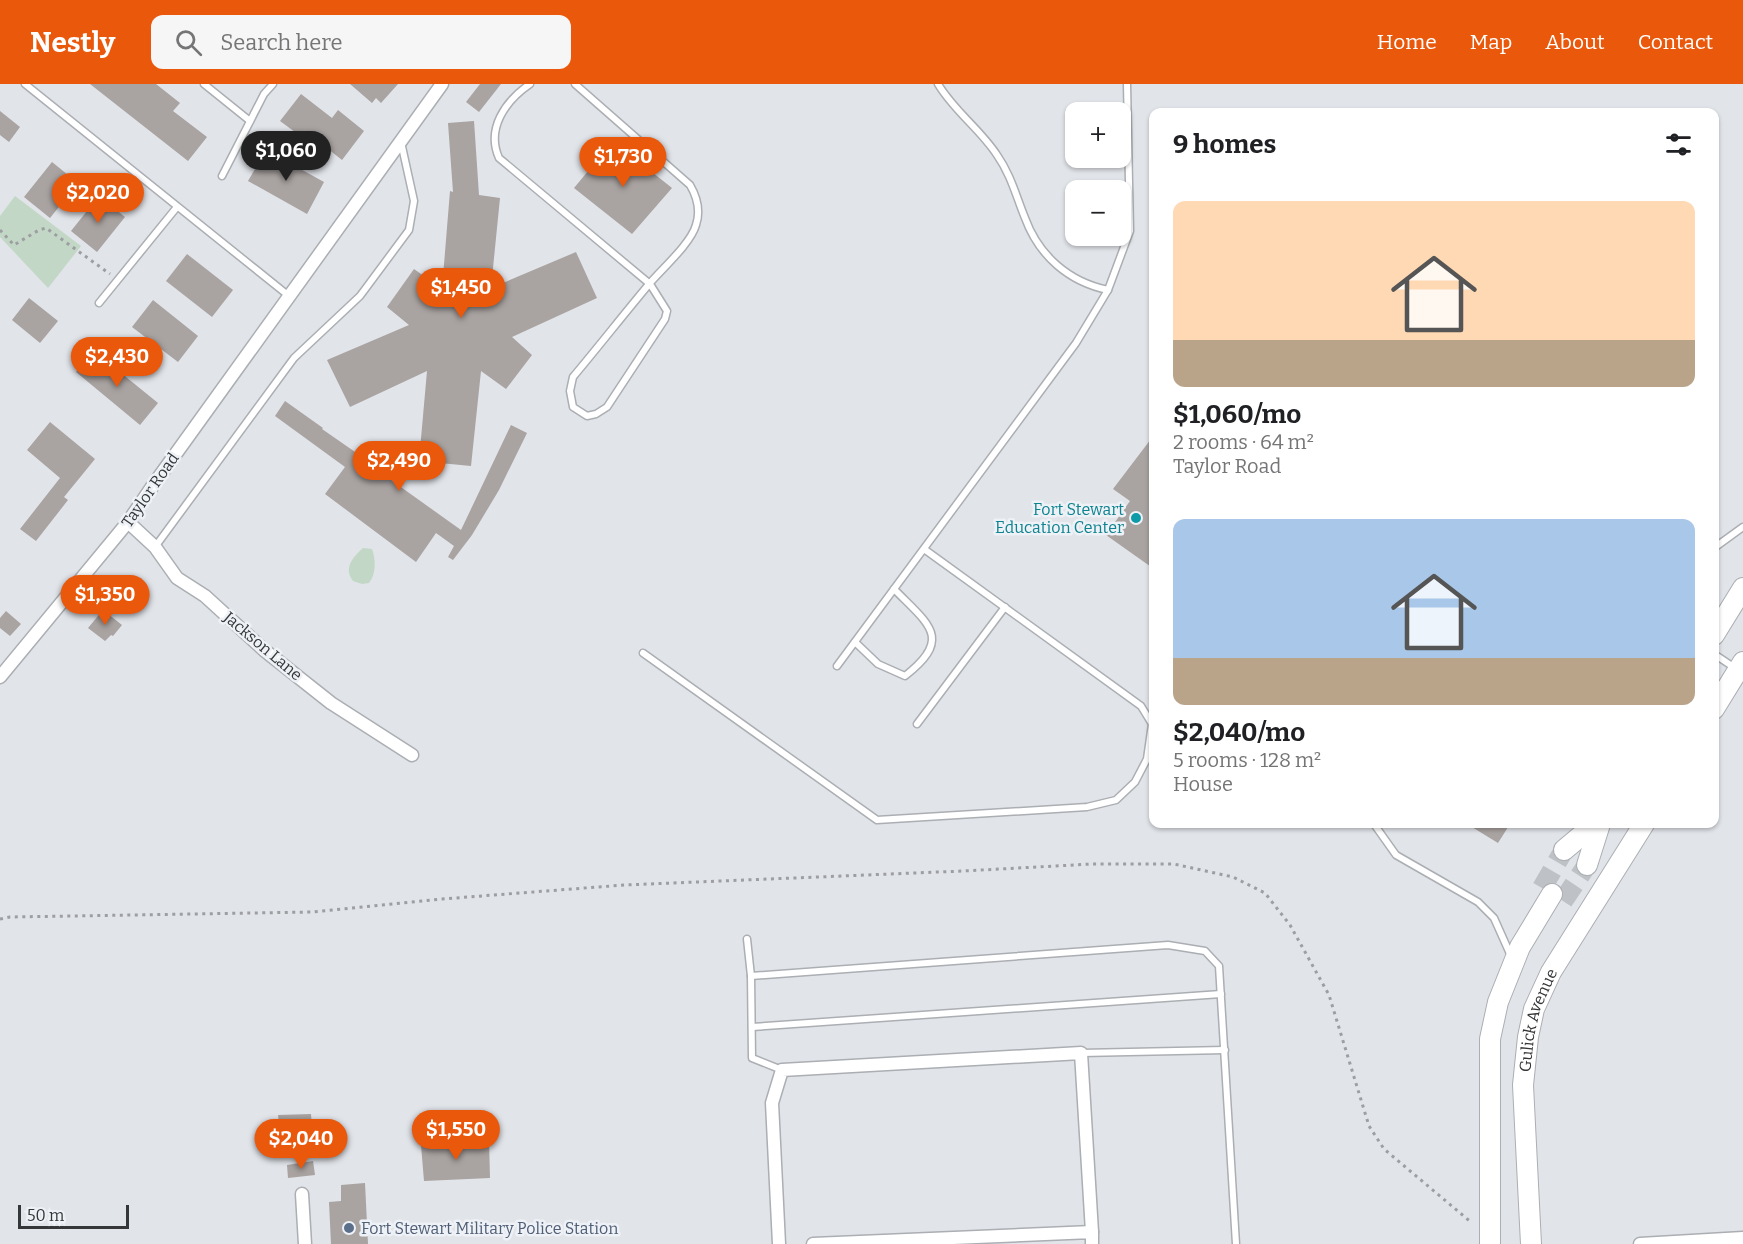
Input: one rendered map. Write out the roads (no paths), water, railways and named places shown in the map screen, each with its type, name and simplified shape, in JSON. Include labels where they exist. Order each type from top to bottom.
[{"type":"main road","points":[[1719,627],[1743,588]]},
{"type":"main road","points":[[1719,701],[1740,666]]},
{"type":"main road","points":[[1576,858],[1595,828]]},
{"type":"main road","name":"Gulick Avenue","points":[[1531,1244],[1524,1085],[1528,1037],[1534,1009],[1551,972],[1641,828]]},
{"type":"main road","points":[[1490,1241],[1490,1040],[1498,1002],[1520,947],[1552,894]]},
{"type":"street","name":"Taylor Road","points":[[0,676],[128,522],[442,84]]},
{"type":"street","name":"Jackson Lane","points":[[128,522],[155,547],[177,578],[205,596],[264,650],[331,703],[412,754]]},
{"type":"street","points":[[778,1244],[772,1103],[782,1070],[1081,1053],[1092,1238],[813,1244]]},
{"type":"street","points":[[302,1194],[305,1244]]},
{"type":"street","points":[[1640,1244],[1743,1238]]},
{"type":"lane","points":[[25,84],[289,296]]},
{"type":"lane","points":[[204,84],[250,121]]},
{"type":"lane","points":[[222,176],[264,94],[273,84]]},
{"type":"lane","points":[[530,84],[514,98],[495,126],[494,141],[500,158],[650,284],[667,311],[665,320],[607,407],[596,414],[586,416],[573,407],[570,391],[573,377],[650,284],[688,239],[696,226],[698,209],[697,196],[690,185],[576,84]]},
{"type":"lane","points":[[938,84],[946,98],[986,140],[1002,161],[1013,183],[1031,233],[1042,250],[1067,274],[1081,282],[1108,290]]},
{"type":"lane","points":[[837,666],[1076,343],[1108,290],[1130,231],[1127,84]]},
{"type":"lane","points":[[155,547],[294,357],[360,296],[409,230],[414,201],[401,141]]},
{"type":"lane","points":[[99,303],[177,207]]},
{"type":"lane","points":[[1719,544],[1743,527]]},
{"type":"lane","points":[[924,549],[1141,706],[1149,719]]},
{"type":"lane","points":[[855,642],[878,664],[905,676],[919,666],[931,651],[933,635],[923,619],[894,589]]},
{"type":"lane","points":[[917,724],[1005,607]]},
{"type":"lane","points":[[643,653],[877,820],[1087,807],[1116,800],[1135,782],[1147,759],[1149,745]]},
{"type":"lane","points":[[1719,656],[1740,666]]},
{"type":"lane","points":[[1377,828],[1396,855],[1478,902],[1494,918],[1514,963]]},
{"type":"lane","points":[[747,939],[751,976],[752,1058],[782,1070]]},
{"type":"lane","points":[[751,976],[1168,945],[1205,951],[1219,966],[1236,1244]]},
{"type":"lane","points":[[752,1027],[1221,994]]},
{"type":"lane","points":[[1081,1053],[1225,1050]]},
{"type":"tunnel","points":[[1542,888],[1564,850]]},
{"type":"tunnel","points":[[1563,901],[1587,865]]},
{"type":"place","name":"Fort Stewart Education Center","points":[[1136,518]]},
{"type":"place","name":"Fort Stewart Military Police Station","points":[[349,1228]]}]
